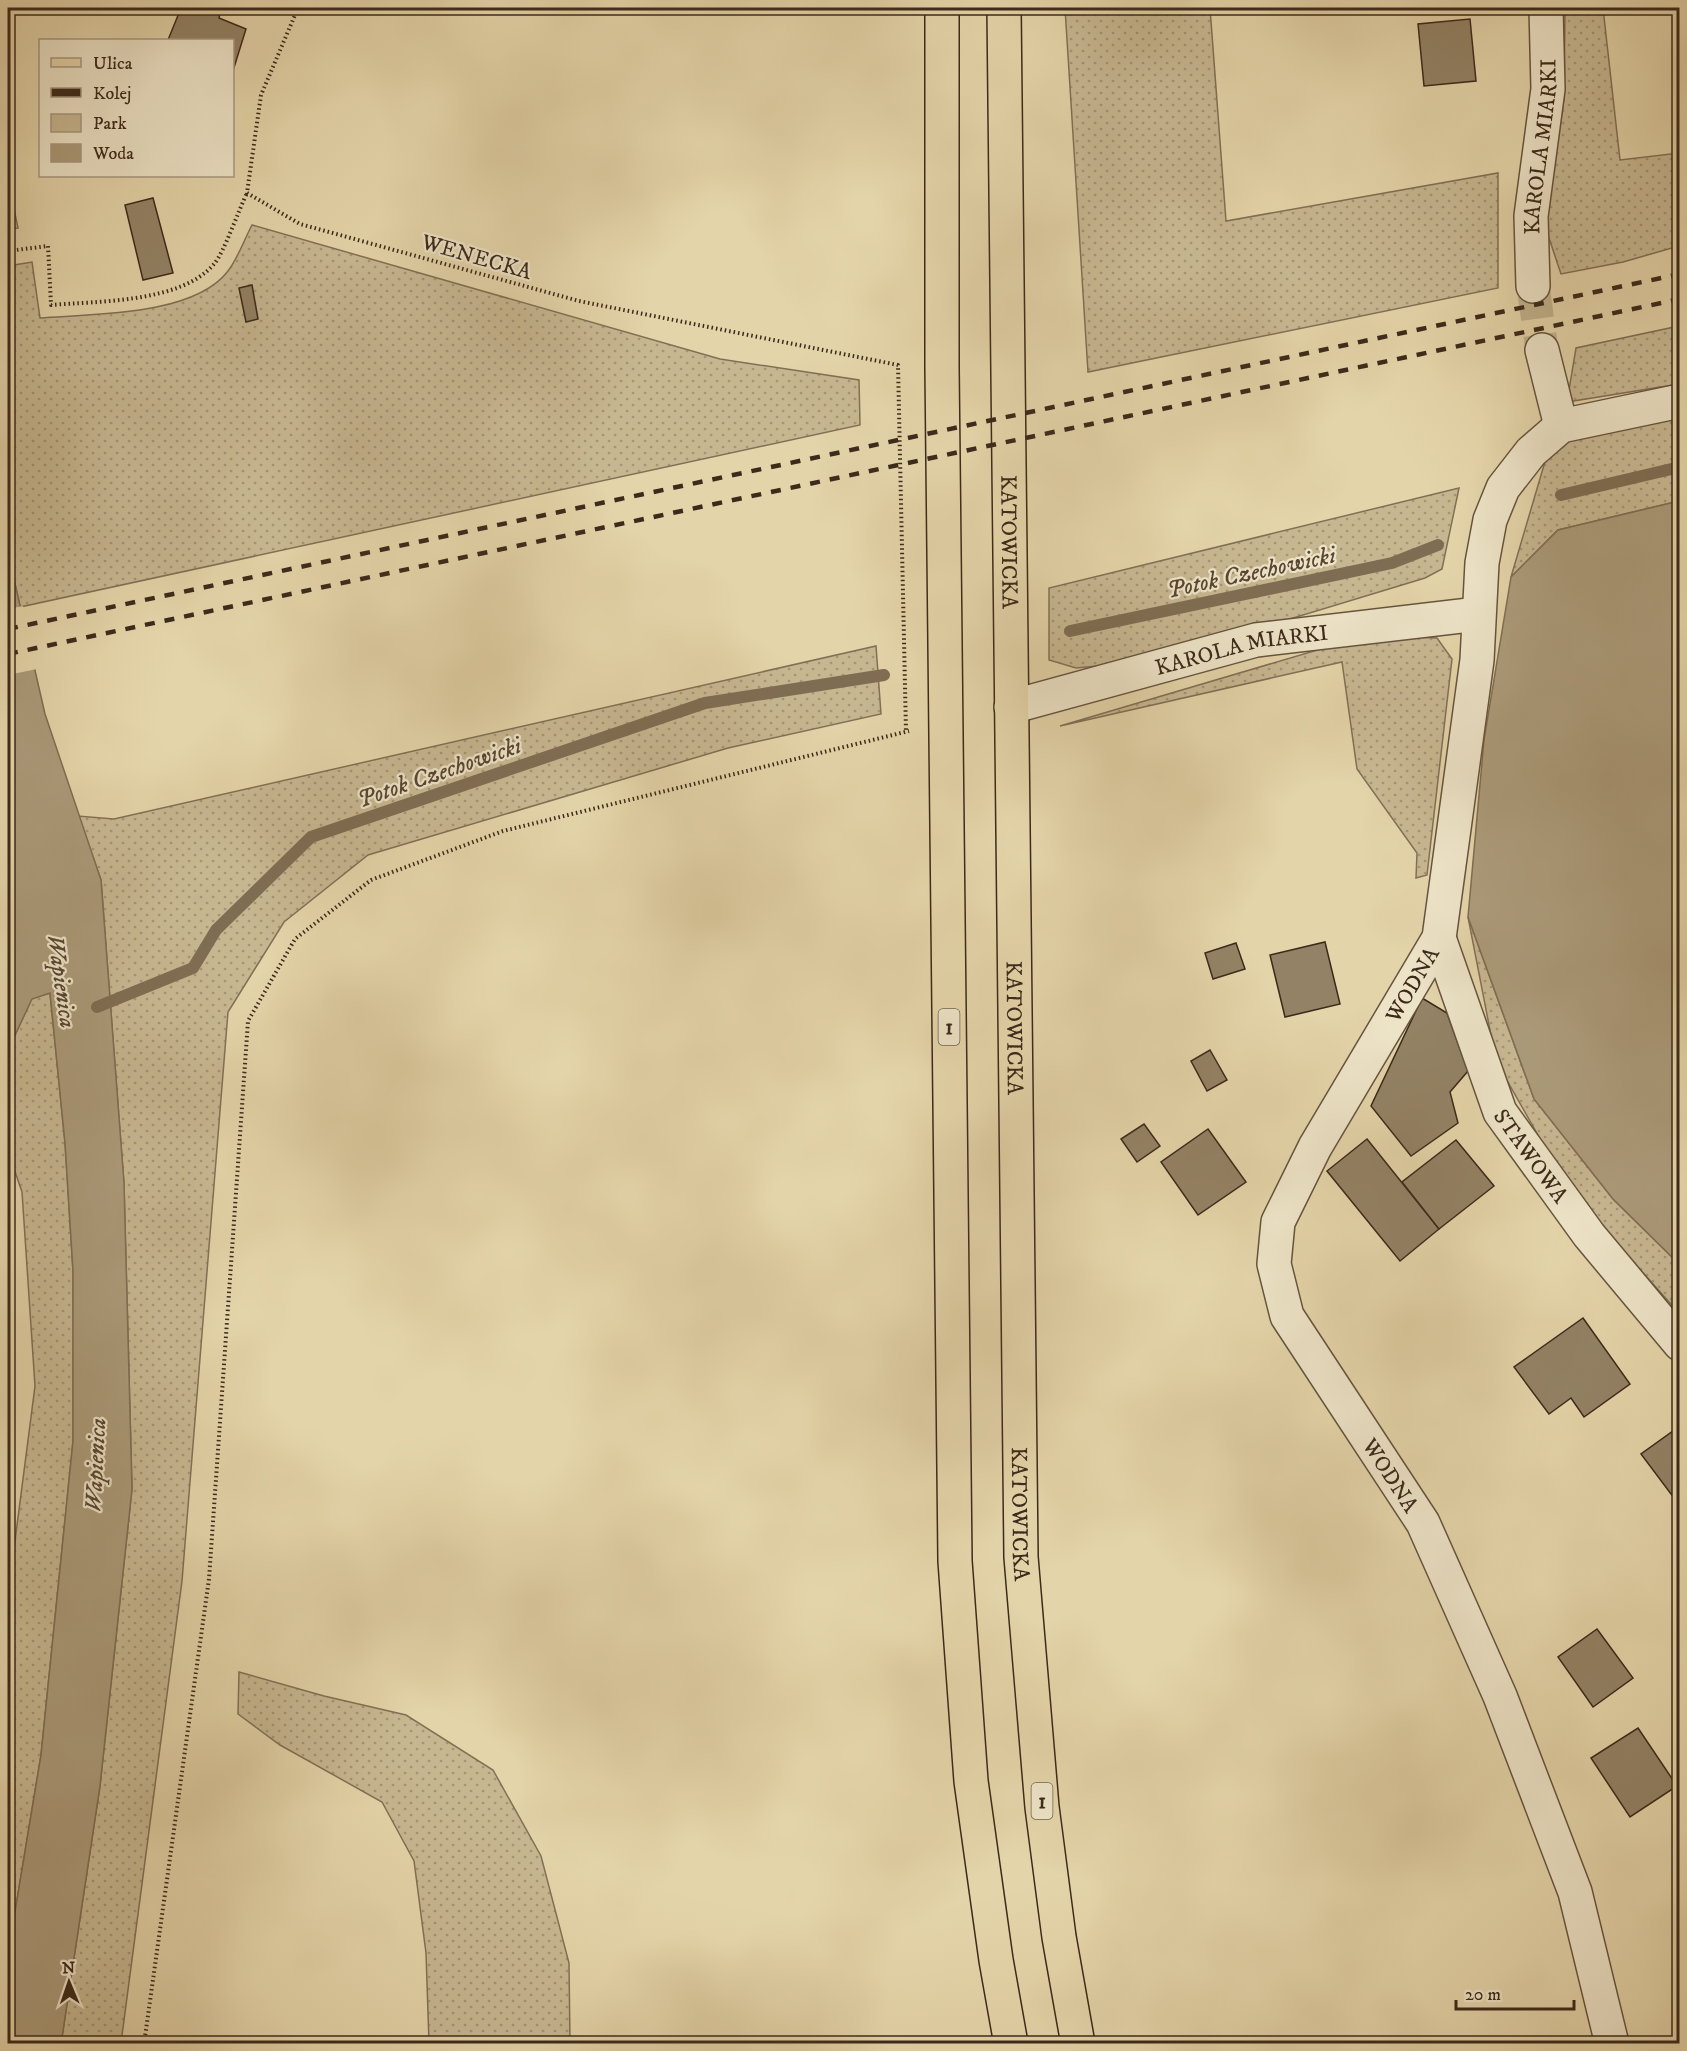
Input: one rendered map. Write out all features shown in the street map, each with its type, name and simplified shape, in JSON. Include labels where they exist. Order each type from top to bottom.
[{"type":"main road","name":"1","points":[[942,8],[942,368],[955,1561],[971,1780],[996,1960],[1011,2043]]},
{"type":"main road","name":"KATOWICKA","points":[[1004,8],[1021,1557],[1042,1807],[1059,1937],[1078,2043]]},
{"type":"street","name":"KAROLA MIARKI","points":[[1533,286],[1531,216],[1548,88],[1546,8]]},
{"type":"street","points":[[1542,350],[1561,426]]},
{"type":"street","points":[[1439,938],[1477,660],[1482,563],[1496,504],[1503,488],[1531,452],[1561,426],[1680,401]]},
{"type":"street","name":"KAROLA MIARKI","points":[[1011,707],[1256,640],[1478,614]]},
{"type":"street","name":"STAWOWA","points":[[1439,938],[1500,1112],[1589,1235],[1680,1344]]},
{"type":"street","name":"WODNA","points":[[1439,938],[1305,1168],[1278,1222],[1274,1264],[1287,1316],[1423,1523],[1500,1696],[1575,1892],[1612,2043]]},
{"type":"path","points":[[8,251],[48,246],[51,305],[142,297],[186,286],[214,264],[247,193],[261,95],[298,8]]},
{"type":"path","name":"WENECKA","points":[[144,2043],[209,1579],[248,1021],[295,939],[371,880],[503,831],[906,732],[898,365],[579,302],[300,224],[247,193]]},
{"type":"green space","points":[[1065,8],[1210,8],[1226,221],[1498,173],[1498,288],[1088,372]]},
{"type":"green space","points":[[1565,8],[1603,8],[1620,160],[1679,153],[1679,246],[1623,262],[1561,274],[1545,226],[1564,99]]},
{"type":"green space","points":[[8,180],[18,228],[8,229]]},
{"type":"green space","points":[[252,225],[720,359],[859,380],[860,425],[20,607],[8,553],[8,266],[32,262],[40,318],[141,310],[192,297],[212,286],[232,266]]},
{"type":"green space","points":[[1679,326],[1679,384],[1567,402],[1576,348]]},
{"type":"green space","points":[[1679,419],[1679,501],[1558,530],[1511,577],[1549,448],[1617,426]]},
{"type":"green space","points":[[1459,488],[1442,569],[1425,578],[1270,625],[1131,663],[1076,668],[1049,660],[1049,588]]},
{"type":"green space","points":[[1368,635],[1437,638],[1452,659],[1427,875],[1416,878],[1417,853],[1357,769],[1342,662],[1060,726]]},
{"type":"green space","points":[[876,646],[881,714],[728,748],[368,855],[284,922],[228,1012],[182,1581],[121,2043],[61,2044],[100,1786],[132,1489],[124,1184],[101,880],[78,816],[114,819]]},
{"type":"green space","points":[[1468,917],[1534,1099],[1613,1199],[1679,1264],[1679,1313],[1618,1245],[1556,1167],[1496,1061]]},
{"type":"green space","points":[[50,993],[65,1143],[73,1271],[73,1441],[41,1755],[8,1954],[8,1595],[35,1386],[22,1192],[11,1160],[8,1161],[8,1050],[32,998]]},
{"type":"green space","points":[[239,1672],[324,1696],[406,1715],[493,1770],[541,1856],[569,1963],[570,2043],[429,2043],[426,1953],[414,1861],[382,1802],[280,1745],[238,1714]]},
{"type":"water","points":[[1680,501],[1679,1264],[1613,1199],[1534,1099],[1468,917],[1484,740],[1511,577],[1558,530]]},
{"type":"water","name":"Wapienica","points":[[8,553],[45,714],[101,880],[124,1183],[132,1489],[100,1786],[61,2044],[8,2043],[8,1954],[41,1755],[73,1441],[73,1271],[65,1143],[50,993],[32,999],[8,1050],[8,932],[10,925],[8,898]]},
{"type":"pier","points":[[23,606],[37,669],[8,675],[8,609]]},
{"type":"building","points":[[181,8],[221,8],[219,18],[246,29],[234,68],[234,39],[168,39]]},
{"type":"building","points":[[1470,19],[1476,81],[1424,86],[1418,24]]},
{"type":"building","points":[[153,198],[173,273],[143,280],[125,205]]},
{"type":"building","points":[[252,285],[258,319],[246,322],[239,288]]},
{"type":"building","points":[[1325,942],[1340,1004],[1285,1017],[1270,955]]},
{"type":"building","points":[[1236,943],[1245,969],[1213,979],[1205,953]]},
{"type":"building","points":[[1422,998],[1447,1013],[1468,1071],[1450,1092],[1458,1123],[1411,1156],[1371,1106]]},
{"type":"building","points":[[1210,1050],[1227,1080],[1207,1091],[1191,1061]]},
{"type":"building","points":[[1144,1124],[1160,1146],[1137,1162],[1121,1139]]},
{"type":"building","points":[[1208,1129],[1246,1182],[1198,1215],[1161,1162]]},
{"type":"building","points":[[1367,1139],[1439,1229],[1400,1261],[1327,1171]]},
{"type":"building","points":[[1456,1140],[1494,1186],[1439,1229],[1402,1182]]},
{"type":"building","points":[[1583,1318],[1630,1384],[1584,1417],[1571,1398],[1549,1414],[1514,1367]]},
{"type":"building","points":[[1680,1426],[1680,1506],[1641,1454]]},
{"type":"building","points":[[1597,1629],[1633,1678],[1593,1707],[1558,1657]]},
{"type":"building","points":[[1638,1728],[1677,1786],[1630,1817],[1591,1758]]},
{"type":"waterway","name":"Potok Czechowicki","points":[[1561,495],[1680,467]]},
{"type":"waterway","name":"Potok Czechowicki","points":[[1070,631],[1392,563],[1438,545]]},
{"type":"waterway","name":"Potok Czechowicki","points":[[97,1007],[193,968],[216,930],[311,837],[705,703],[884,675]]},
{"type":"tunnel","points":[[1533,286],[1542,350]]},
{"type":"railway","points":[[8,629],[1680,274]]},
{"type":"railway","points":[[8,654],[1680,299]]}]
